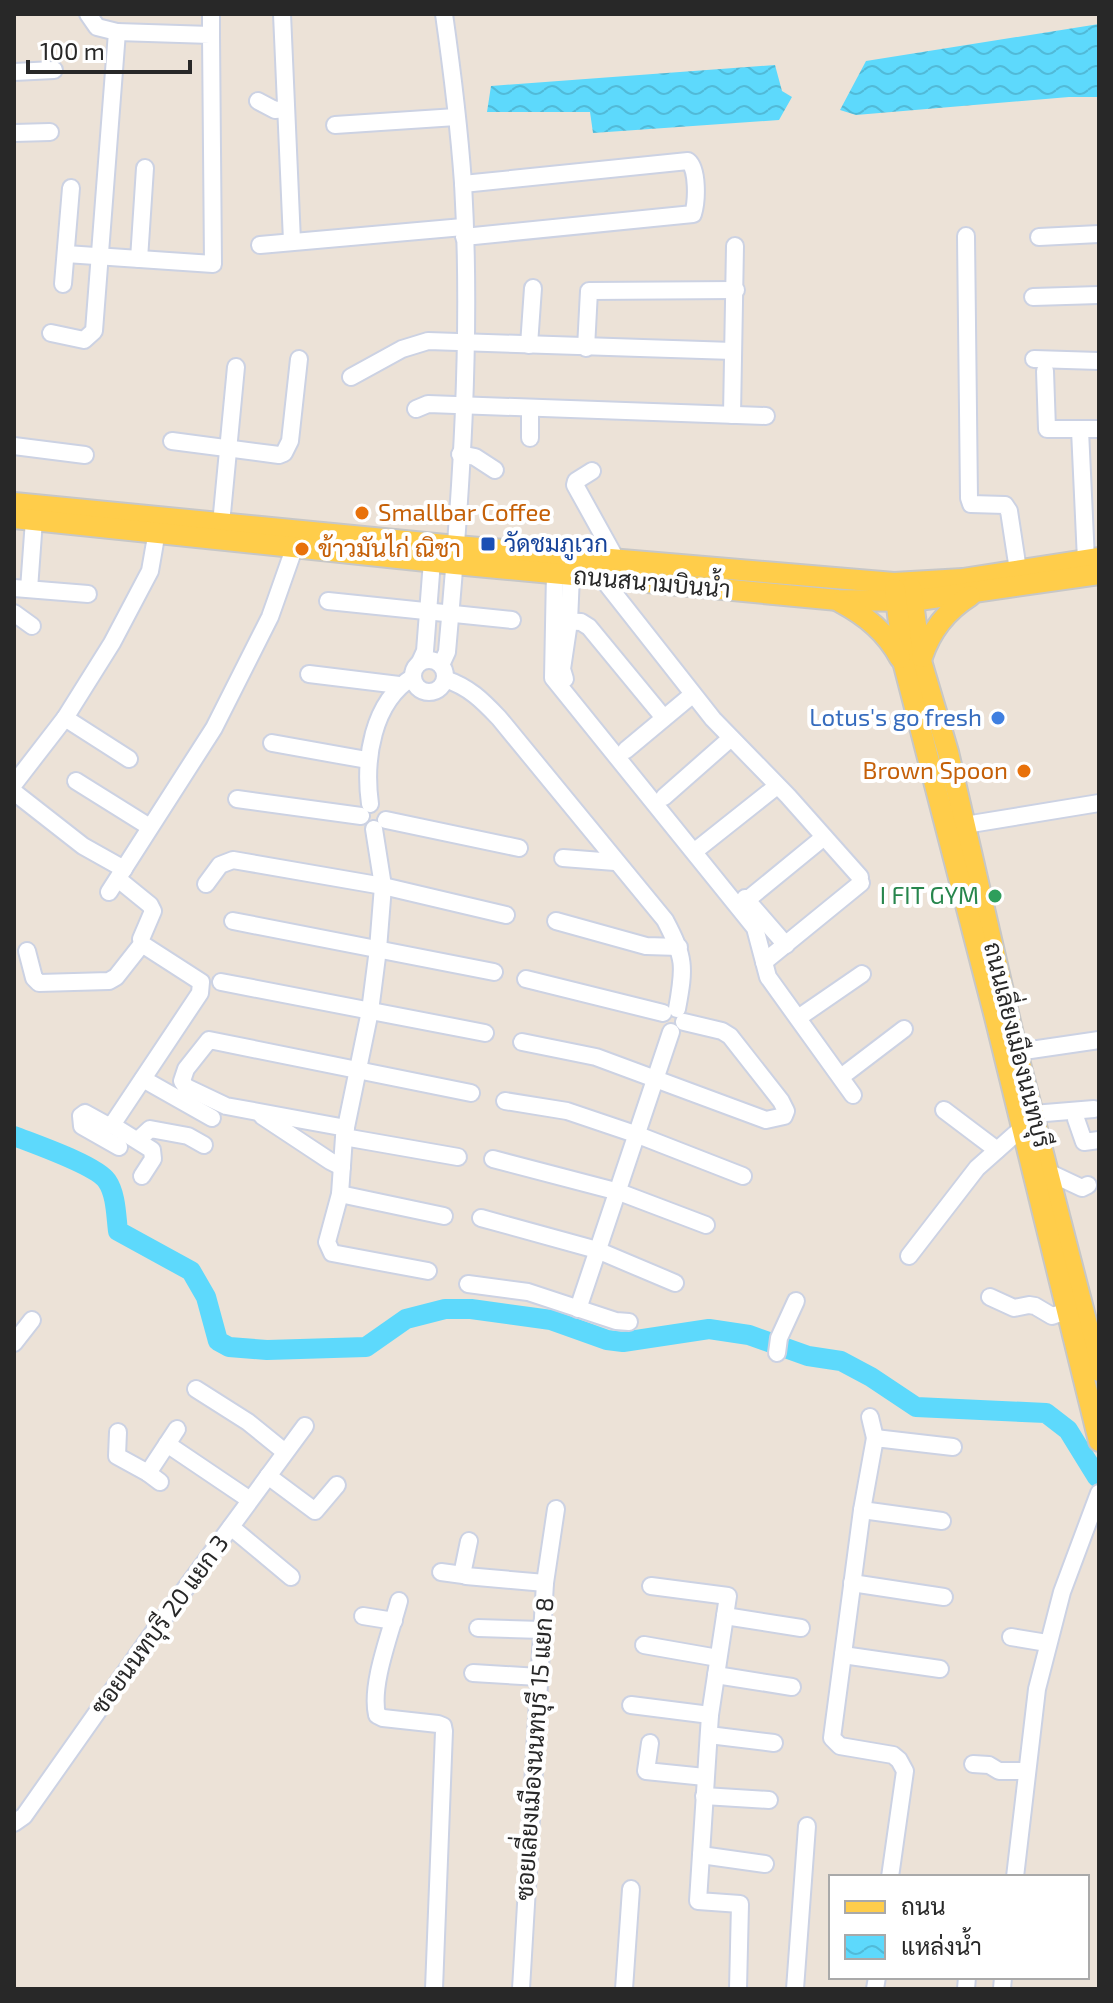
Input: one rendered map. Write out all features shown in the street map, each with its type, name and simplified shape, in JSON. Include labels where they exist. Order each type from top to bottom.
[{"type":"main road","name":"ถนนสนามบินน้ำ","points":[[14,503],[221,524],[556,565],[602,578],[838,600],[903,593],[1018,570],[1095,564]]},
{"type":"main road","name":"ถนนสนามบินน้ำ","points":[[24,519],[432,561],[455,555]]},
{"type":"main road","name":"ถนนสนามบินน้ำ","points":[[556,565],[616,559],[903,593],[977,592],[1095,564]]},
{"type":"main road","points":[[838,600],[876,625],[913,663],[947,613],[977,592]]},
{"type":"main road","name":"ถนนเลี่ยงเมืองนนทบุรี","points":[[903,593],[913,663],[995,1017],[1027,1121],[1076,1315],[1099,1371]]},
{"type":"main road","name":"ถนนเลี่ยงเมืองนนทบุรี","points":[[913,663],[948,752],[1017,1052],[1027,1121],[1048,1172],[1099,1441]]},
{"type":"street","points":[[88,14],[97,27],[117,32],[211,35]]},
{"type":"street","points":[[66,254],[213,264],[211,14]]},
{"type":"street","points":[[282,14],[292,241]]},
{"type":"street","points":[[411,675],[416,686],[429,692],[439,688],[447,652],[463,407],[463,184],[444,14]]},
{"type":"street","points":[[51,333],[84,340],[94,331],[117,32]]},
{"type":"street","points":[[14,72],[54,70]]},
{"type":"street","points":[[258,101],[275,110],[286,109]]},
{"type":"street","points":[[335,125],[456,117]]},
{"type":"street","points":[[14,133],[50,132]]},
{"type":"street","points":[[260,245],[684,215],[693,214],[695,203],[694,168],[688,161],[463,184]]},
{"type":"street","points":[[139,259],[145,168]]},
{"type":"street","points":[[63,284],[71,188]]},
{"type":"street","points":[[1039,237],[1099,234]]},
{"type":"street","points":[[966,236],[969,498],[971,504],[1005,505],[1009,511],[1018,570]]},
{"type":"street","points":[[732,415],[735,246]]},
{"type":"street","points":[[529,345],[533,288]]},
{"type":"street","points":[[586,348],[589,291],[736,290]]},
{"type":"street","points":[[1033,297],[1099,295]]},
{"type":"street","points":[[351,377],[402,349],[428,341],[733,351]]},
{"type":"street","points":[[172,441],[279,455],[288,448],[299,359]]},
{"type":"street","points":[[1099,361],[1039,365],[1047,429],[1099,429]]},
{"type":"street","points":[[221,524],[236,367]]},
{"type":"street","points":[[416,409],[428,404],[766,416]]},
{"type":"street","points":[[530,409],[530,438]]},
{"type":"street","points":[[1080,430],[1095,564]]},
{"type":"street","points":[[14,446],[85,455]]},
{"type":"street","points":[[460,454],[475,457],[495,470]]},
{"type":"street","points":[[592,471],[576,481],[575,485],[616,559]]},
{"type":"street","points":[[24,519],[21,588],[88,594]]},
{"type":"street","points":[[14,784],[65,718],[145,584],[157,531]]},
{"type":"street","points":[[117,880],[148,826],[214,728],[270,617],[295,546]]},
{"type":"street","points":[[432,561],[425,651],[382,713],[367,760],[363,823],[519,848]]},
{"type":"street","points":[[556,565],[562,621],[557,676],[760,925],[786,945]]},
{"type":"street","points":[[602,578],[692,695],[861,880],[764,962]]},
{"type":"street","points":[[328,601],[512,620]]},
{"type":"street","points":[[14,613],[32,626]]},
{"type":"street","points":[[562,621],[581,622],[589,627],[664,718]]},
{"type":"street","points":[[309,674],[411,675],[431,660],[443,672],[477,694],[665,920],[682,952],[683,976],[657,1078],[578,1309]]},
{"type":"street","points":[[626,750],[692,695]]},
{"type":"street","points":[[65,718],[129,759]]},
{"type":"street","points":[[603,732],[626,750],[664,797],[699,849],[747,900],[760,925],[768,977],[853,1095]]},
{"type":"street","points":[[664,797],[731,738]]},
{"type":"street","points":[[272,743],[367,760]]},
{"type":"street","points":[[76,781],[148,826]]},
{"type":"street","points":[[699,849],[777,786]]},
{"type":"street","points":[[14,792],[83,846],[153,911],[141,939],[142,944],[116,977],[109,981],[39,983],[34,978],[27,951]]},
{"type":"street","points":[[237,799],[366,810],[383,807],[380,825],[383,886],[378,949],[370,1011],[345,1133],[340,1194],[327,1242],[332,1253],[428,1271]]},
{"type":"street","points":[[965,825],[1099,803]]},
{"type":"street","points":[[747,900],[824,837]]},
{"type":"street","points":[[563,858],[615,862]]},
{"type":"street","points":[[206,884],[220,865],[233,860],[383,886],[506,915]]},
{"type":"street","points":[[233,921],[494,972]]},
{"type":"street","points":[[556,921],[646,946],[679,947]]},
{"type":"street","points":[[112,1125],[200,993],[201,982],[142,944]]},
{"type":"street","points":[[798,1018],[862,974]]},
{"type":"street","points":[[522,1042],[591,1056],[766,1120],[784,1116],[786,1111],[730,1036],[722,1031],[526,979]]},
{"type":"street","points":[[221,982],[485,1033]]},
{"type":"street","points":[[841,1077],[904,1029]]},
{"type":"street","points":[[458,1157],[226,1106],[186,1087],[182,1081],[186,1069],[209,1040],[471,1093]]},
{"type":"street","points":[[1017,1052],[1099,1040]]},
{"type":"street","points":[[143,1079],[212,1118]]},
{"type":"street","points":[[505,1101],[567,1111],[743,1176]]},
{"type":"street","points":[[909,1256],[966,1181],[1027,1121],[1094,1109]]},
{"type":"street","points":[[944,1110],[997,1150]]},
{"type":"street","points":[[119,1147],[82,1126],[80,1120],[85,1113],[112,1125],[152,1150],[154,1154],[142,1176]]},
{"type":"street","points":[[258,1113],[342,1167]]},
{"type":"street","points":[[1076,1119],[1084,1142],[1099,1140]]},
{"type":"street","points":[[138,1140],[150,1129],[188,1136],[204,1145]]},
{"type":"street","points":[[493,1159],[619,1192],[706,1225]]},
{"type":"street","points":[[1048,1172],[1082,1188],[1088,1185]]},
{"type":"street","points":[[340,1194],[444,1216]]},
{"type":"street","points":[[481,1218],[597,1250],[675,1283]]},
{"type":"street","points":[[468,1284],[528,1292],[616,1321],[629,1322]]},
{"type":"street","points":[[990,1297],[1014,1308],[1035,1306],[1052,1316],[1076,1315]]},
{"type":"street","points":[[778,1347],[796,1301]]},
{"type":"street","points":[[14,1343],[32,1320]]},
{"type":"street","points":[[196,1389],[248,1422],[285,1452]]},
{"type":"street","points":[[870,1417],[875,1438],[862,1510],[832,1738],[840,1746],[893,1755],[905,1771],[890,1875]]},
{"type":"street","name":"ซอยนนทบุรี 20 แยก 3","points":[[14,1823],[24,1816],[155,1630],[305,1426]]},
{"type":"street","points":[[118,1432],[117,1456],[154,1478],[167,1444],[177,1429]]},
{"type":"street","points":[[875,1438],[953,1447]]},
{"type":"street","points":[[167,1444],[250,1500]]},
{"type":"street","points":[[268,1476],[315,1511],[337,1485]]},
{"type":"street","points":[[1015,1875],[1037,1689],[1047,1643],[1075,1554],[1099,1493]]},
{"type":"street","name":"ซอยเลี่ยงเมืองนนทบุรี 15 แยก 8","points":[[521,1989],[545,1583],[556,1509]]},
{"type":"street","points":[[862,1510],[942,1521]]},
{"type":"street","points":[[231,1527],[291,1577]]},
{"type":"street","points":[[463,1575],[469,1541]]},
{"type":"street","points":[[441,1572],[545,1583]]},
{"type":"street","points":[[852,1583],[944,1597]]},
{"type":"street","points":[[651,1586],[728,1596],[710,1715],[698,1901],[740,1904],[738,1989]]},
{"type":"street","points":[[399,1601],[380,1673],[375,1708],[377,1715],[383,1718],[443,1726],[434,1989]]},
{"type":"street","points":[[363,1616],[394,1621]]},
{"type":"street","points":[[725,1616],[801,1628]]},
{"type":"street","points":[[478,1628],[542,1630]]},
{"type":"street","points":[[1011,1637],[1047,1643]]},
{"type":"street","points":[[644,1645],[792,1687]]},
{"type":"street","points":[[843,1655],[940,1669]]},
{"type":"street","points":[[473,1673],[539,1677]]},
{"type":"street","points":[[631,1705],[710,1715]]},
{"type":"street","points":[[709,1735],[774,1743]]},
{"type":"street","points":[[650,1743],[646,1771],[705,1777]]},
{"type":"street","points":[[973,1764],[989,1765],[999,1771],[1027,1771]]},
{"type":"street","points":[[704,1796],[769,1800]]},
{"type":"street","points":[[795,1989],[807,1826]]},
{"type":"street","points":[[701,1855],[765,1864]]},
{"type":"street","points":[[624,1989],[631,1889]]},
{"type":"water","points":[[1099,24],[1099,97],[856,115],[840,110],[866,61]]},
{"type":"water","points":[[775,65],[782,91],[792,97],[779,120],[593,133],[590,112],[487,112],[491,86]]},
{"type":"waterway","points":[[14,1136],[78,1162],[101,1175],[110,1186],[114,1198],[118,1231],[191,1271],[206,1297],[218,1341],[229,1347],[267,1350],[366,1347],[406,1319],[445,1309],[471,1309],[551,1320],[607,1340],[623,1342],[709,1329],[749,1335],[808,1356],[841,1361],[916,1407],[1046,1413],[1068,1430],[1097,1477]]},
{"type":"place","name":"Smallbar Coffee","points":[[362,513]]},
{"type":"place","name":"วัดชมภูเวก","points":[[488,544]]},
{"type":"place","name":"ข้าวมันไก่ ณิชา","points":[[302,549]]},
{"type":"place","name":"Lotus's go fresh","points":[[998,718]]},
{"type":"place","name":"Brown Spoon","points":[[1024,771]]},
{"type":"place","name":"I FIT GYM","points":[[995,896]]}]
